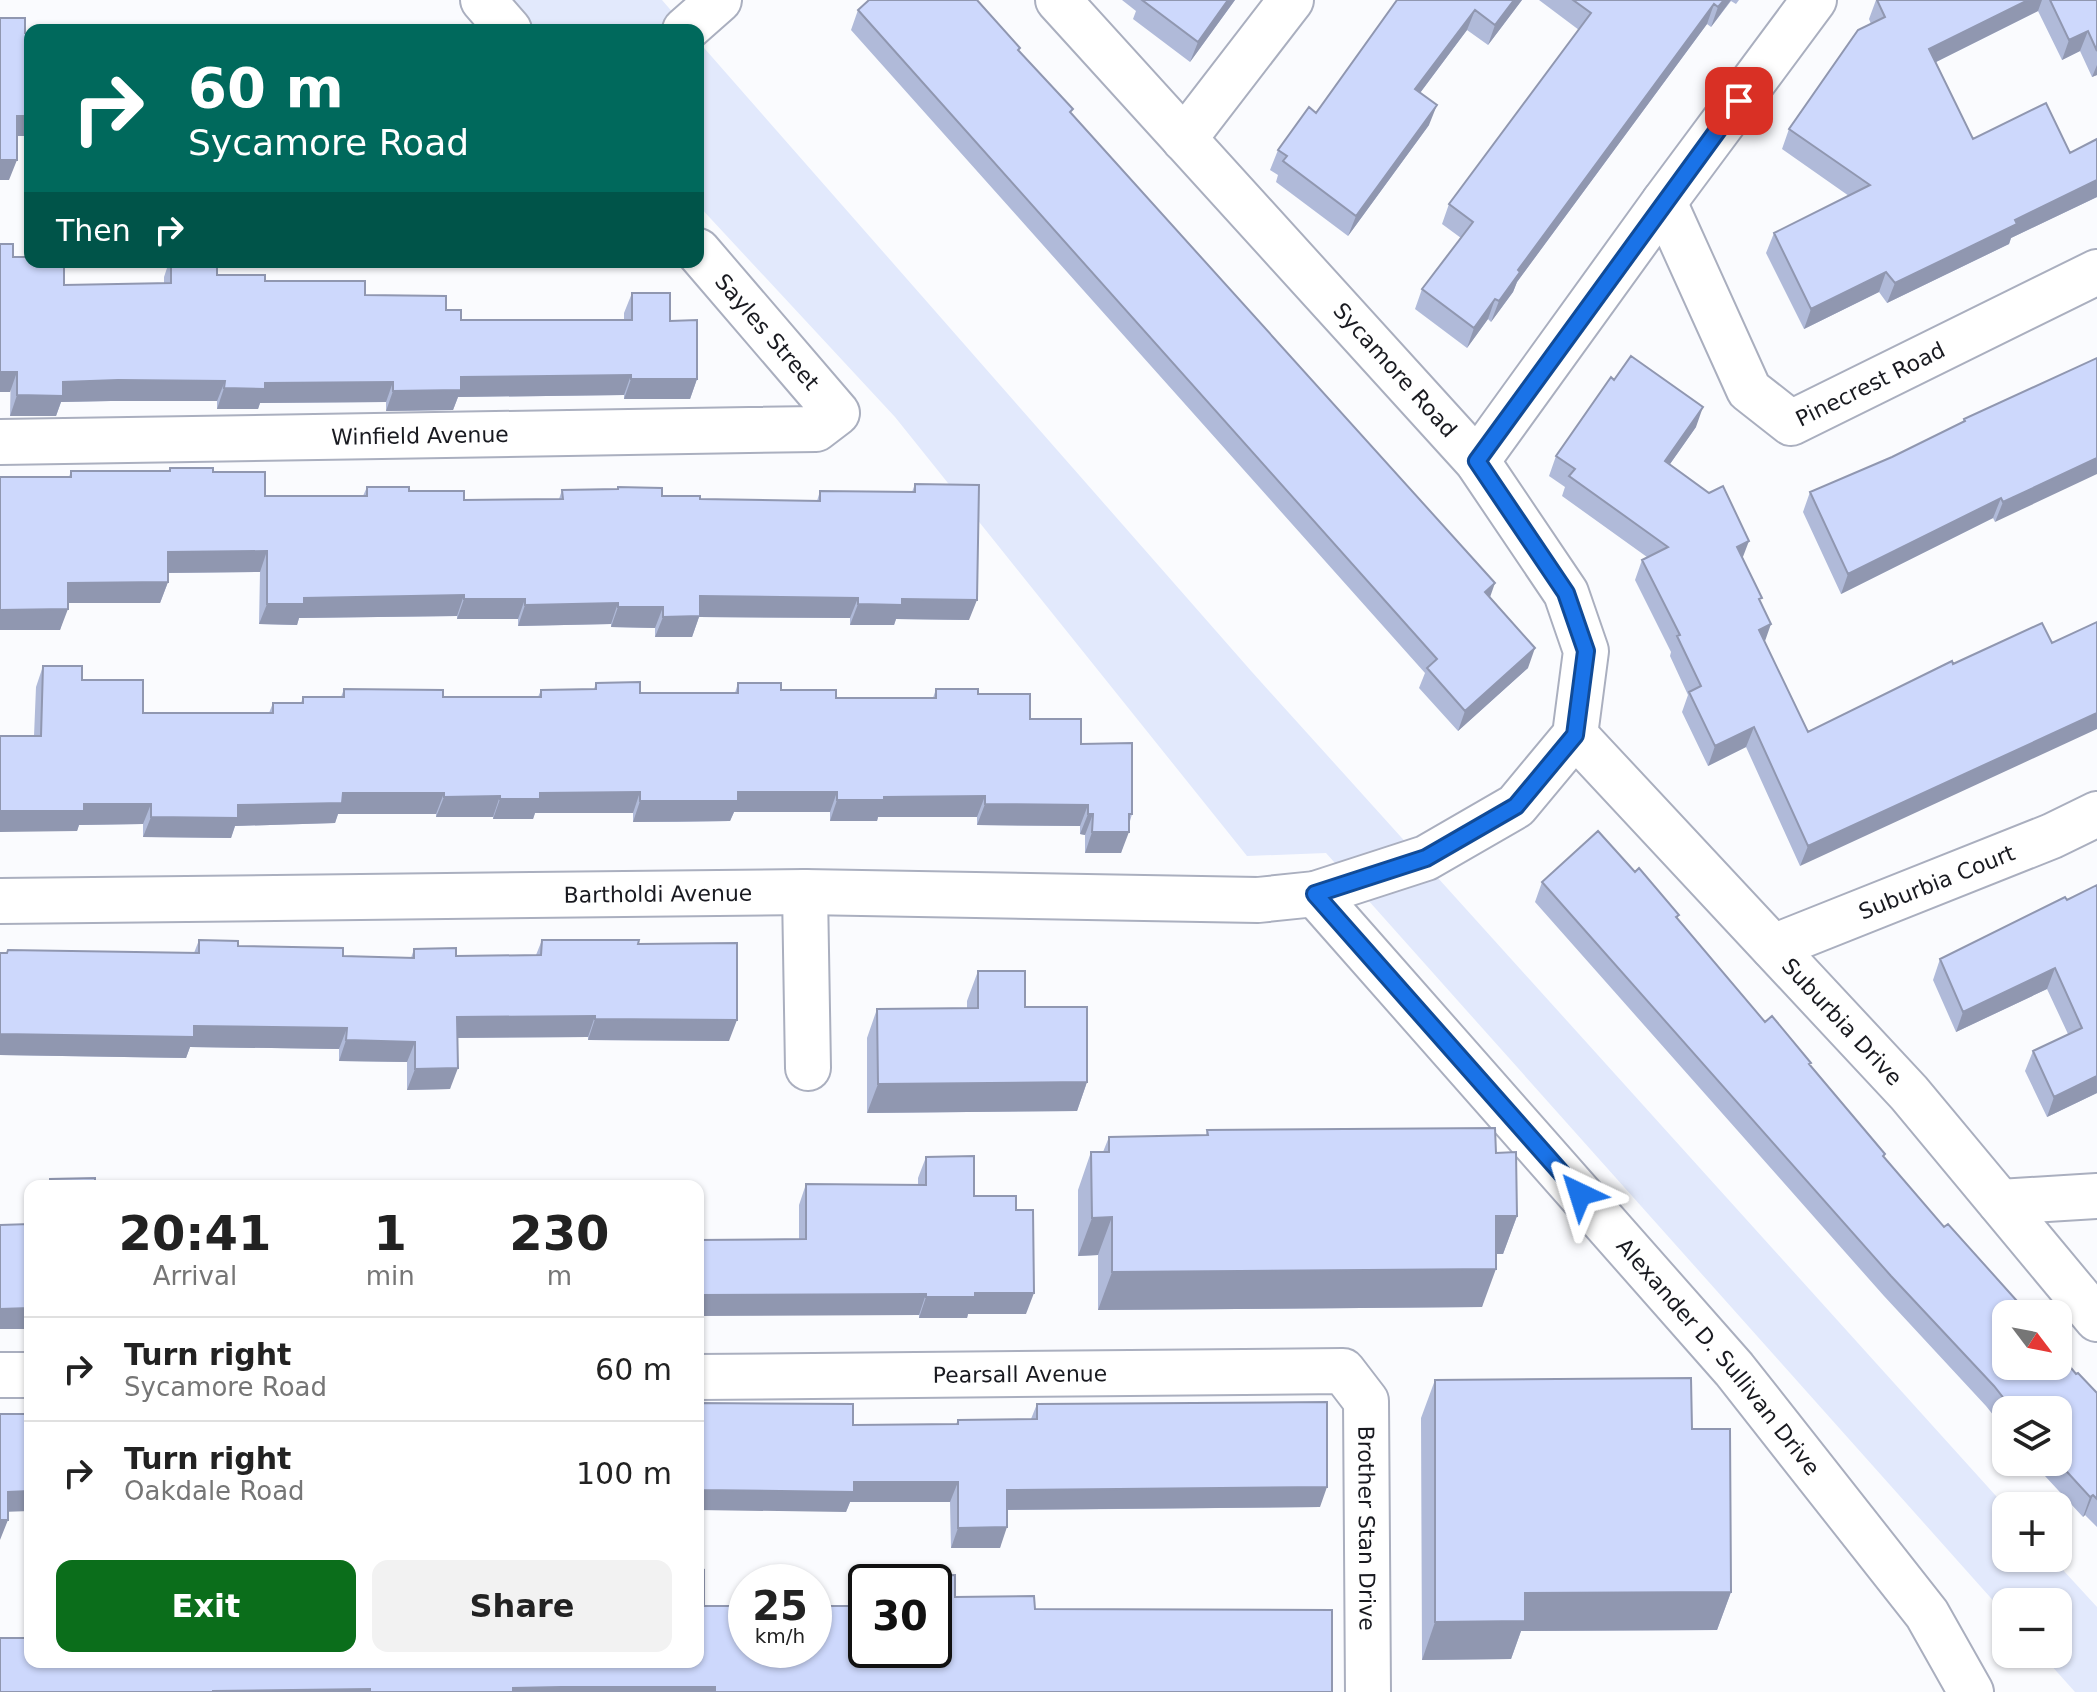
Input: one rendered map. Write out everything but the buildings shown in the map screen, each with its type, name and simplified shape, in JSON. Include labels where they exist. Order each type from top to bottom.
[{"type":"street","points":[[483,0],[504,24]]},
{"type":"street","points":[[692,24],[719,0]]},
{"type":"street","name":"Sycamore Road","points":[[1058,0],[1477,461],[1566,593],[1586,651],[1575,735]]},
{"type":"street","points":[[1184,139],[1291,0]]},
{"type":"street","points":[[1477,461],[1814,0]]},
{"type":"street","name":"Pinecrest Road","points":[[1664,202],[1749,390],[1791,423],[2097,272]]},
{"type":"street","name":"Sayles Street","points":[[704,258],[837,413]]},
{"type":"street","name":"Winfield Avenue","points":[[0,442],[816,429],[837,413]]},
{"type":"street","points":[[1315,894],[1426,858],[1516,806],[1575,735]]},
{"type":"street","name":"Suburbia Drive","points":[[1575,735],[1909,1093],[2097,1319]]},
{"type":"street","name":"Suburbia Court","points":[[1773,947],[2052,836],[2097,814]]},
{"type":"street","points":[[805,892],[808,1068]]},
{"type":"street","name":"Bartholdi Avenue","points":[[0,901],[805,892],[1258,900],[1315,894]]},
{"type":"street","name":"Alexander D. Sullivan Drive","points":[[1315,894],[1734,1369],[1927,1614],[1971,1692]]},
{"type":"street","points":[[2000,1202],[2097,1196]]},
{"type":"street","name":"Pearsall Avenue","points":[[704,1377],[1343,1371]]},
{"type":"street","name":"Brother Stan Drive","points":[[1343,1371],[1366,1401],[1368,1692]]},
{"type":"street","points":[[0,1375],[24,1375]]},
{"type":"shaded area","points":[[508,0],[662,0],[683,24],[530,24]]},
{"type":"shaded area","points":[[704,48],[1252,672],[1992,1492],[1992,1572],[2065,1572],[2097,1607],[2097,1692],[2075,1692],[2054,1668],[2072,1668],[2072,1588],[1992,1588],[1992,1599],[1326,853],[1247,856],[895,417],[704,211]]},
{"type":"route","points":[[1580,1194],[1315,894],[1426,858],[1516,806],[1575,735],[1586,651],[1566,593],[1477,461],[1739,101]]}]
